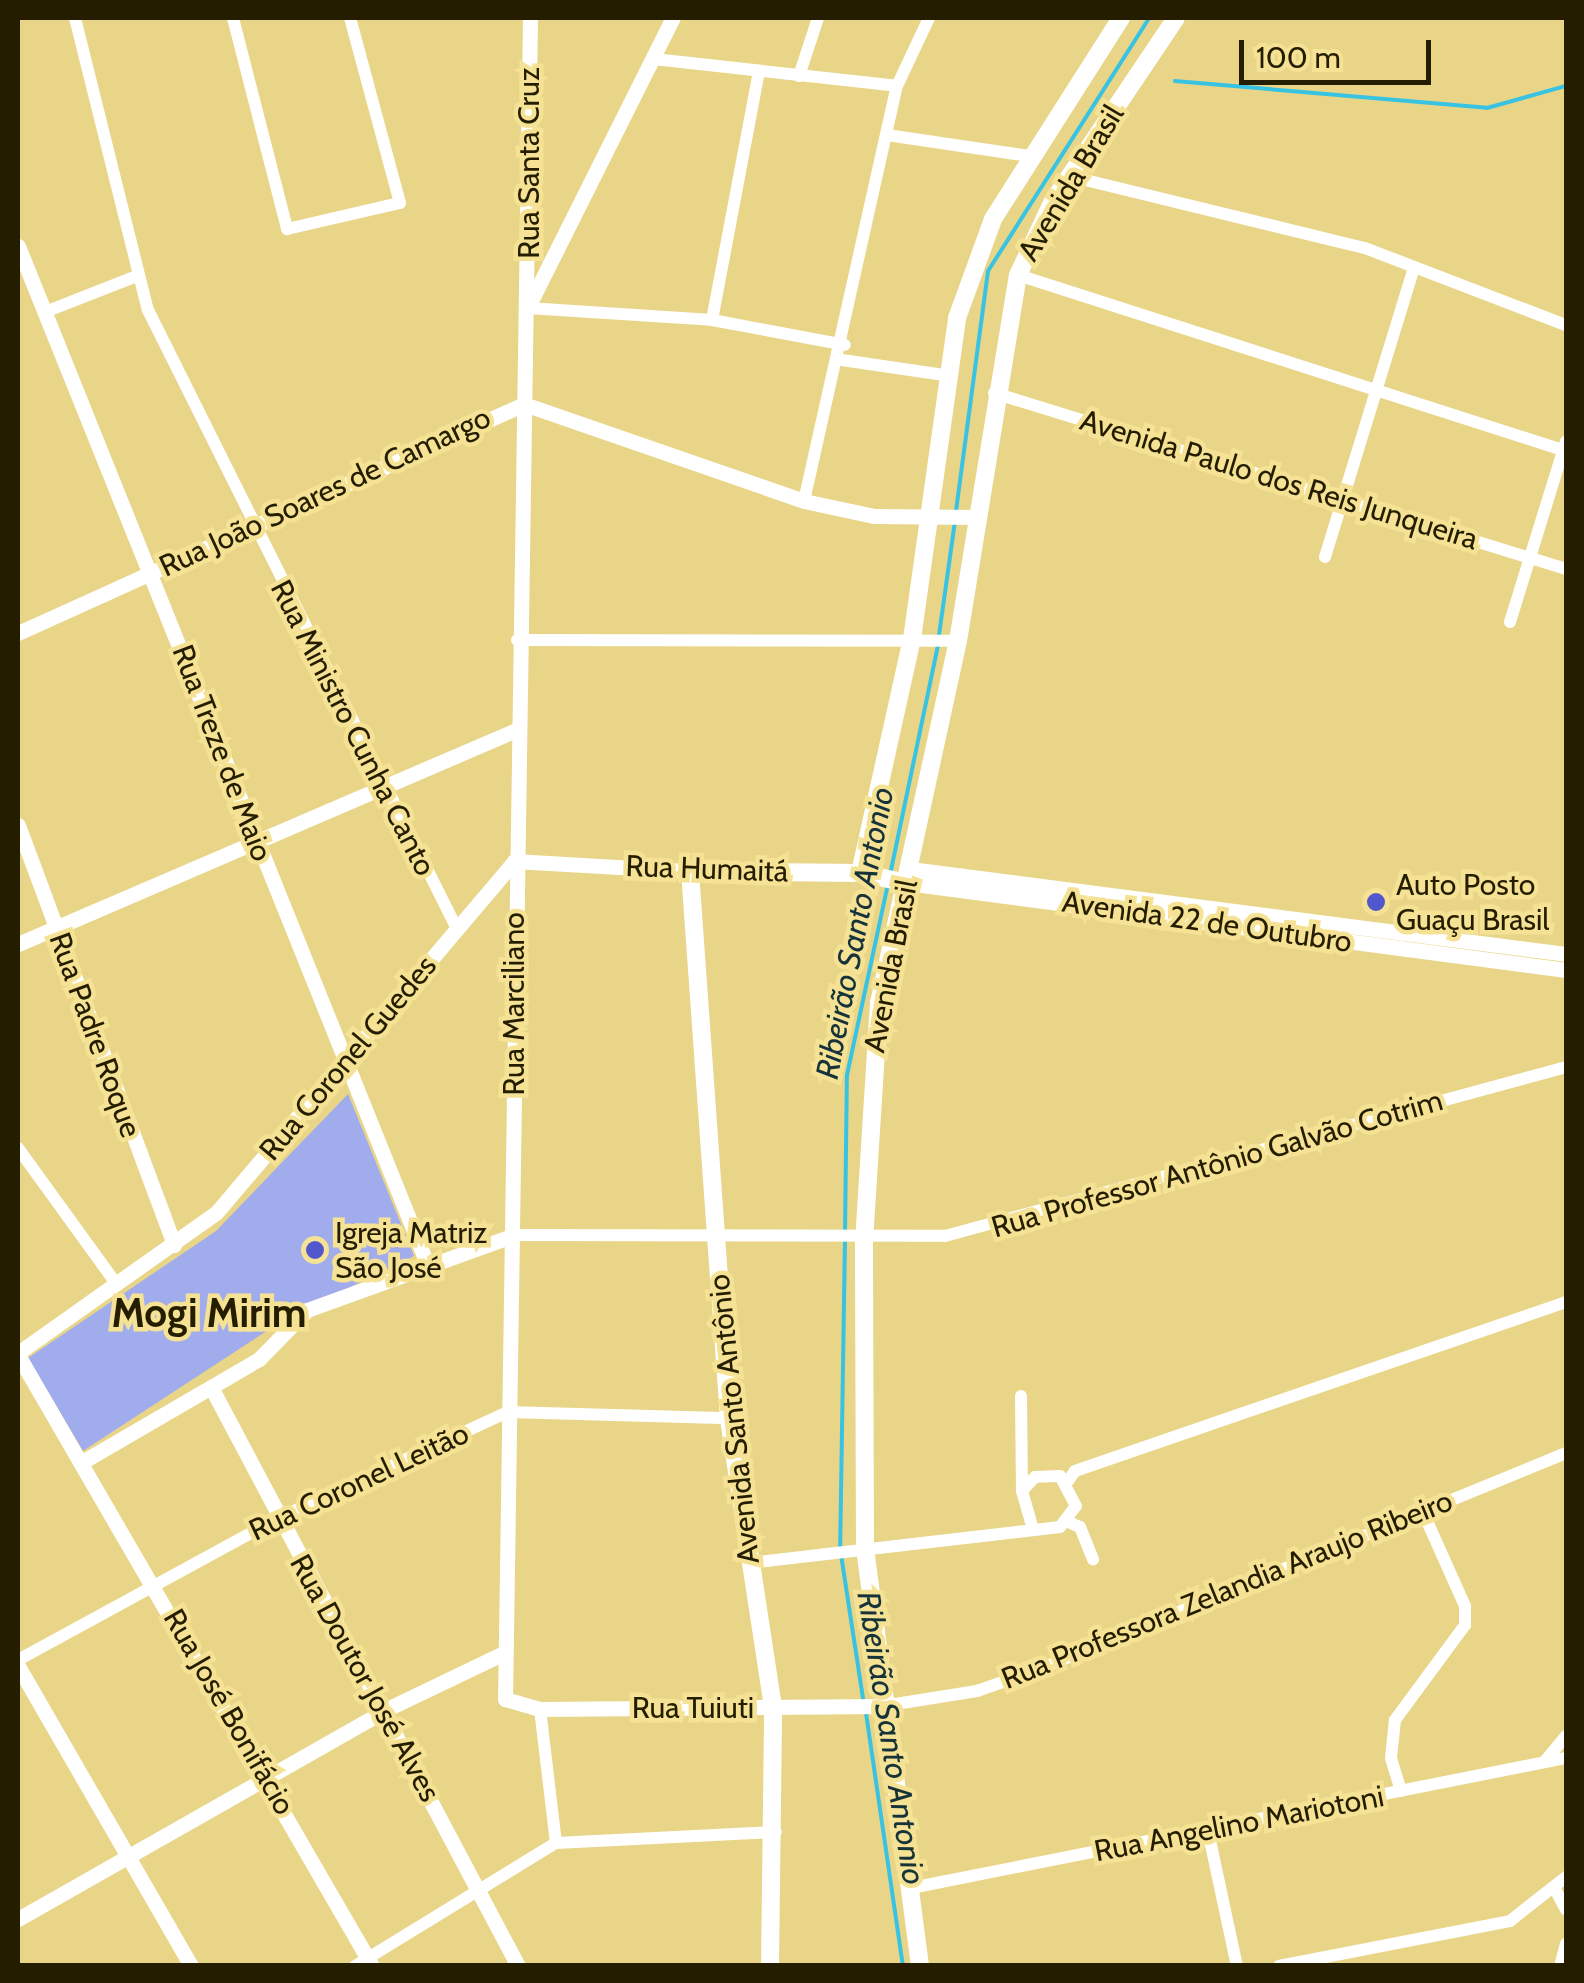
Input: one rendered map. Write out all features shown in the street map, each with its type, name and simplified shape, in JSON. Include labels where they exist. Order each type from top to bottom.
[{"type":"main road","name":"Avenida Brasil","points":[[867,873],[919,640],[934,517],[944,375],[983,240],[1030,156],[1121,18]]},
{"type":"main road","name":"Avenida Brasil","points":[[920,1966],[877,1706],[858,1547],[858,1242],[869,1085],[903,876],[953,641],[992,392],[1018,275],[1069,176],[1176,18]]},
{"type":"main road","name":"Rua Humaitá","points":[[690,870],[903,876]]},
{"type":"main road","name":"Avenida Santo Antônio","points":[[690,870],[729,1418],[773,1707],[776,1832],[770,1966]]},
{"type":"street","name":"Rua Ministro Cunha Canto","points":[[75,18],[137,276],[251,526],[380,789],[457,929]]},
{"type":"street","points":[[233,18],[287,229],[400,203],[350,18]]},
{"type":"street","name":"Rua Santa Cruz","points":[[528,308],[530,18]]},
{"type":"street","points":[[673,18],[528,308],[712,320],[944,375]]},
{"type":"street","points":[[800,76],[818,18]]},
{"type":"street","points":[[804,501],[843,352],[898,86],[929,18]]},
{"type":"street","points":[[654,59],[898,86]]},
{"type":"street","points":[[712,320],[760,72]]},
{"type":"street","points":[[887,135],[1030,156]]},
{"type":"street","points":[[1069,176],[1414,268],[1566,324]]},
{"type":"street","name":"Rua Treze de Maio","points":[[18,246],[426,1261]]},
{"type":"street","points":[[1325,556],[1414,268]]},
{"type":"street","points":[[1018,275],[1378,394],[1566,447],[1510,622]]},
{"type":"street","points":[[45,312],[137,276]]},
{"type":"street","name":"Rua Marciliano","points":[[505,1699],[502,1654],[514,1235],[516,730],[528,308]]},
{"type":"street","name":"Avenida Paulo dos Reis Junqueira","points":[[992,392],[1566,569]]},
{"type":"street","name":"Rua João Soares de Camargo","points":[[18,633],[524,404],[804,501],[934,517],[970,517]]},
{"type":"street","points":[[518,640],[953,641]]},
{"type":"street","points":[[18,944],[258,846],[516,730]]},
{"type":"street","name":"Rua Padre Roque","points":[[18,825],[174,1245]]},
{"type":"street","name":"Rua Humaitá","points":[[514,861],[690,870]]},
{"type":"street","name":"Rua Coronel Guedes","points":[[18,1354],[216,1213],[514,861]]},
{"type":"street","name":"Avenida 22 de Outubro","points":[[903,876],[1566,954]]},
{"type":"street","name":"Avenida 22 de Outubro","points":[[903,876],[1566,970]]},
{"type":"street","name":"Rua Professor Antônio Galvão Cotrim","points":[[514,1235],[858,1242],[1010,1225],[1566,1068]]},
{"type":"street","points":[[18,1148],[117,1286]]},
{"type":"street","points":[[82,1462],[212,1389],[308,1310],[426,1261],[514,1235]]},
{"type":"street","points":[[1068,1481],[1075,1471],[1566,1302]]},
{"type":"street","name":"Rua José Bonifácio","points":[[18,1354],[268,1778],[365,1963]]},
{"type":"street","name":"Rua Doutor José Alves","points":[[212,1389],[277,1518],[386,1709],[518,1966]]},
{"type":"street","points":[[1021,1396],[1022,1491],[1032,1525]]},
{"type":"street","name":"Rua Coronel Leitão","points":[[18,1663],[277,1518],[508,1412],[729,1418]]},
{"type":"street","name":"Rua Professora Zelandia Araujo Ribeiro","points":[[877,1706],[1028,1673],[1565,1458]]},
{"type":"street","points":[[1022,1491],[1043,1474],[1068,1481]]},
{"type":"street","points":[[1068,1481],[1076,1506],[1068,1522]]},
{"type":"street","points":[[1401,1790],[1391,1758],[1394,1720],[1465,1625],[1466,1606],[1423,1512]]},
{"type":"street","points":[[749,1564],[1068,1522],[1080,1527],[1093,1559]]},
{"type":"street","points":[[18,1919],[386,1709],[502,1654]]},
{"type":"street","points":[[18,1663],[191,1966]]},
{"type":"street","name":"Rua Tuiuti","points":[[505,1699],[540,1709],[877,1706]]},
{"type":"street","points":[[540,1709],[556,1843]]},
{"type":"street","points":[[1545,1761],[1566,1736]]},
{"type":"street","name":"Rua Angelino Mariotoni","points":[[910,1888],[1566,1758]]},
{"type":"street","points":[[1208,1831],[1237,1966]]},
{"type":"street","points":[[365,1963],[480,1896],[556,1843],[776,1832]]},
{"type":"street","points":[[1279,1966],[1510,1921],[1556,1891],[1566,1878]]},
{"type":"street","points":[[1556,1891],[1566,1910]]},
{"type":"street","points":[[1560,1966],[1566,1944]]},
{"type":"shaded area","points":[[348,1094],[414,1256],[285,1319],[83,1451],[28,1358],[216,1231]]},
{"type":"waterway","name":"Ribeirão Santo Antonio","points":[[956,511],[988,271],[1149,18]]},
{"type":"waterway","points":[[1175,81],[1487,108],[1566,86]]},
{"type":"waterway","name":"Ribeirão Santo Antonio","points":[[939,635],[955,521]]},
{"type":"waterway","name":"Ribeirão Santo Antonio","points":[[890,875],[938,645]]},
{"type":"waterway","name":"Ribeirão Santo Antonio","points":[[845,1231],[847,1075],[888,884]]},
{"type":"waterway","name":"Ribeirão Santo Antonio","points":[[845,1240],[840,1548],[864,1704]]},
{"type":"waterway","name":"Ribeirão Santo Antonio","points":[[866,1713],[903,1966]]},
{"type":"place","name":"Auto Posto Guaçu Brasil","points":[[1376,902]]},
{"type":"place","name":"Igreja Matriz São José","points":[[315,1250]]},
{"type":"district","name":"Mogi Mirim","points":[[209,1313]]}]
